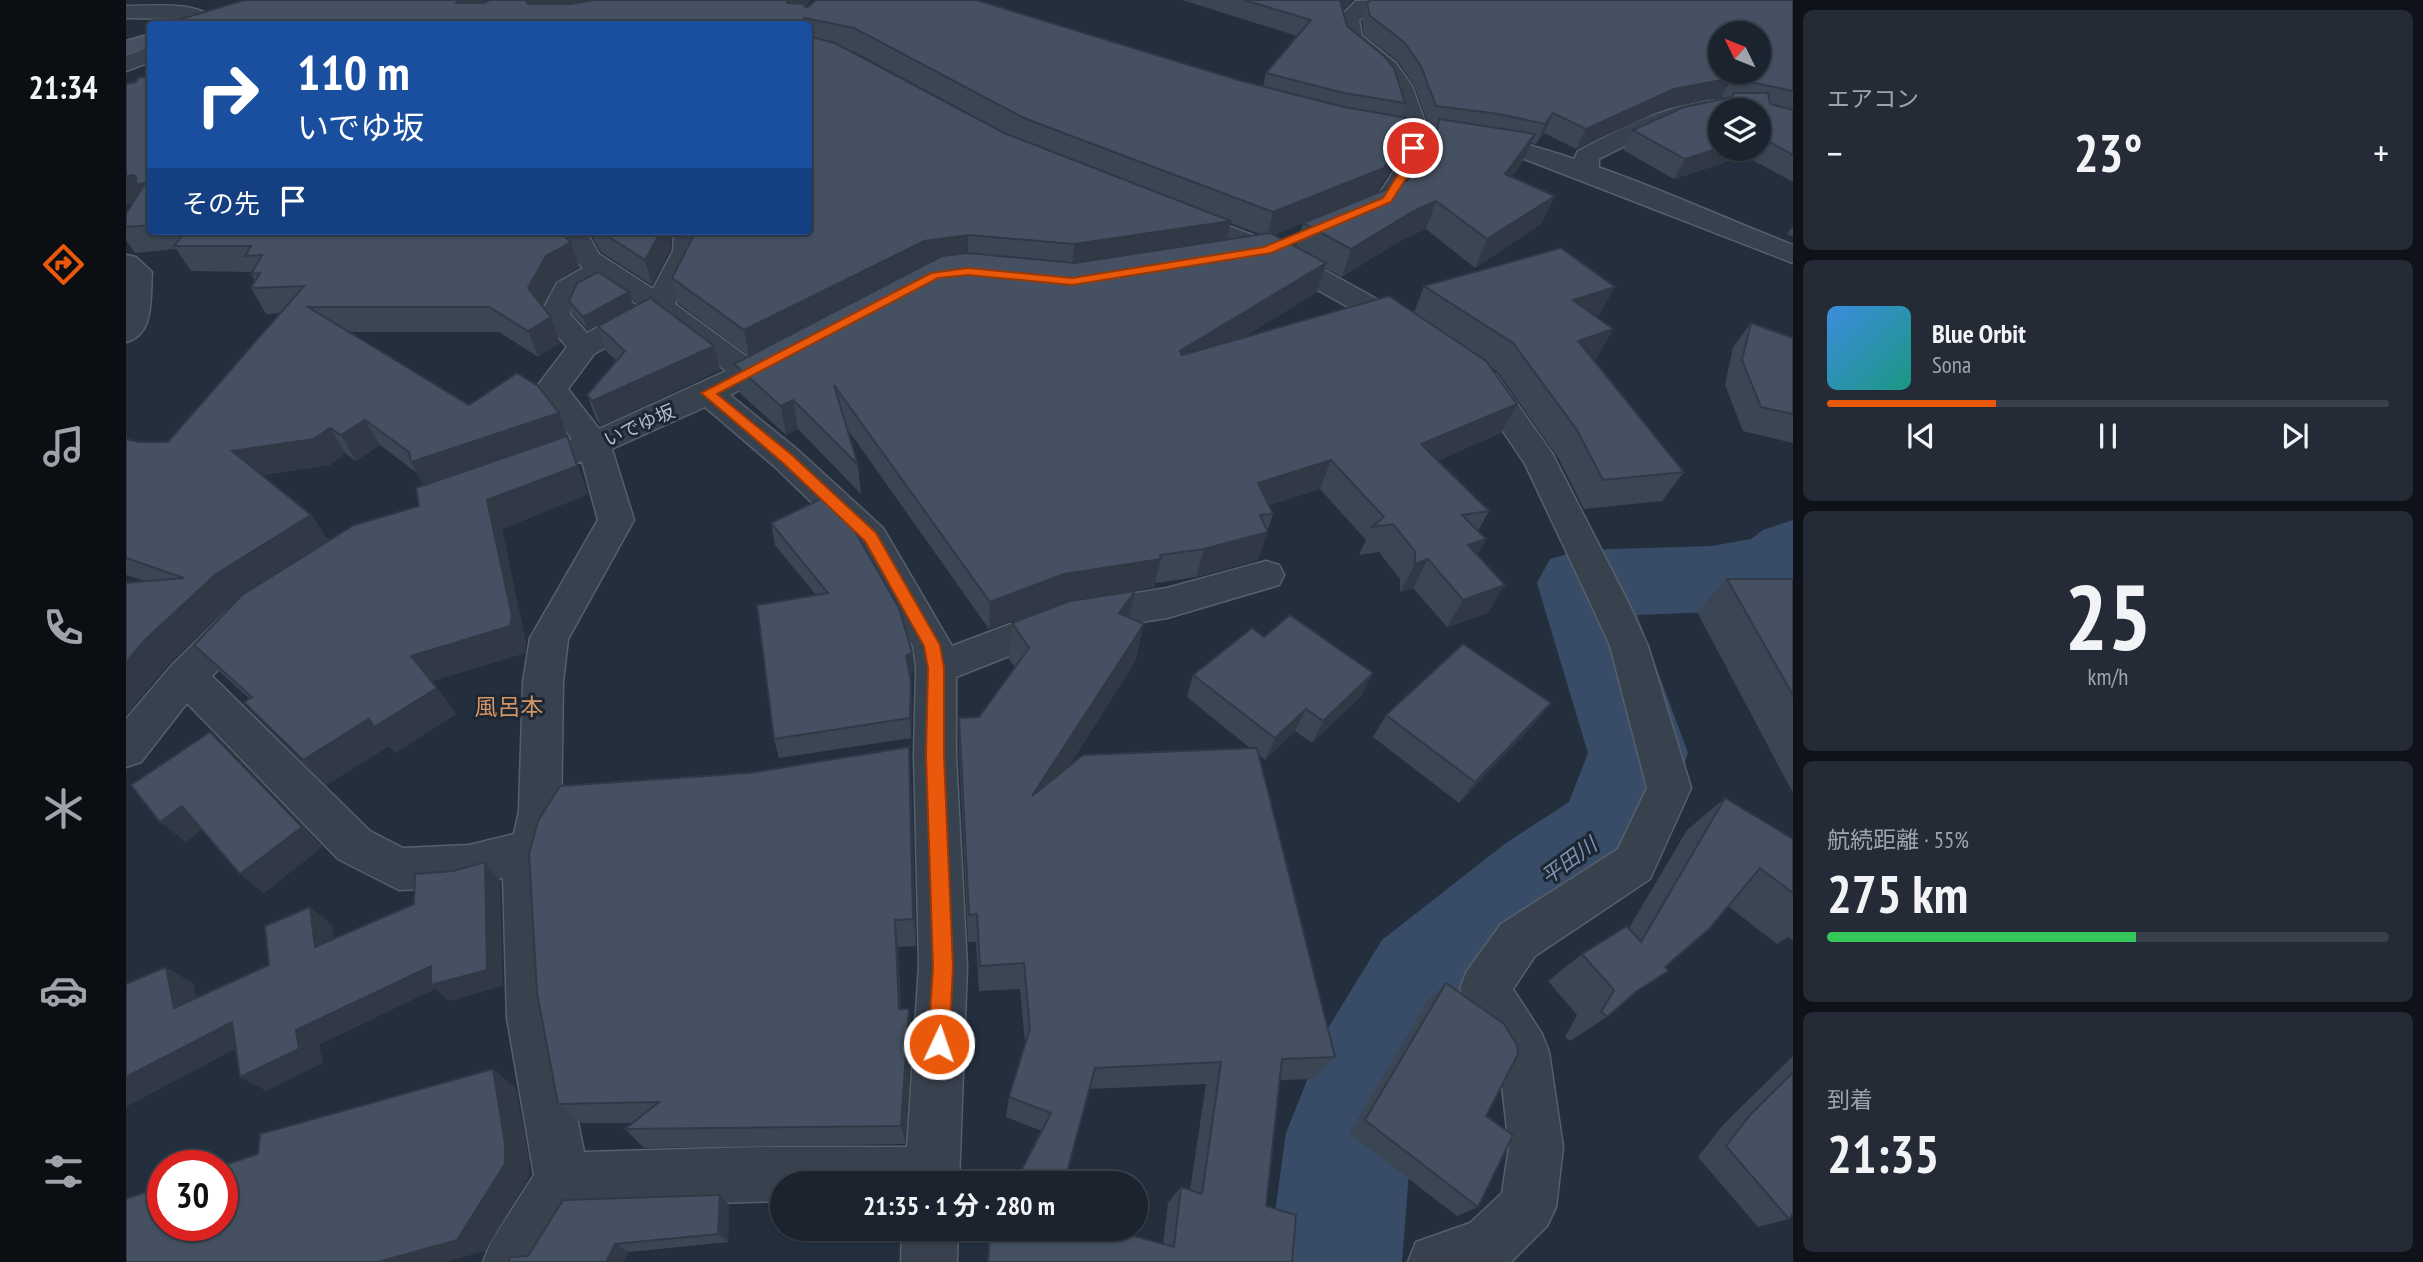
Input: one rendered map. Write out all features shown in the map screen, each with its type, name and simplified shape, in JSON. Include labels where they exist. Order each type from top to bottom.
[{"type":"main road","points":[[216,21],[232,16]]},
{"type":"main road","points":[[126,48],[147,41]]},
{"type":"street","points":[[1215,258],[1267,250],[1387,200],[1410,163],[1417,132],[1401,86],[1388,68],[1352,38],[1348,19],[1363,5],[1376,0]]},
{"type":"street","points":[[126,12],[188,13],[201,21]]},
{"type":"street","points":[[126,64],[147,55]]},
{"type":"street","points":[[1586,172],[1587,156],[1667,118],[1697,108],[1708,108]]},
{"type":"street","points":[[1331,120],[1492,143],[1531,153],[1586,172],[1793,255]]},
{"type":"street","points":[[1153,205],[1267,250],[1401,323],[1485,381],[1540,461],[1629,646],[1669,789],[1653,817],[1634,864],[1518,940],[1484,988],[1524,1052],[1536,1147],[1528,1207],[1487,1246],[1436,1262]]},
{"type":"street","points":[[575,235],[588,258],[659,306],[748,373]]},
{"type":"street","points":[[511,1262],[562,1180],[533,1018],[525,883],[541,811],[542,682],[549,638],[616,520],[594,445],[551,389],[583,347],[659,306],[687,251],[687,235]]},
{"type":"street","points":[[126,263],[138,272],[133,324],[126,333]]},
{"type":"street","points":[[583,347],[555,316],[568,289],[603,269]]},
{"type":"street","name":"いでゆ坂","points":[[502,477],[594,445],[708,393],[810,341]]},
{"type":"street","points":[[708,393],[787,458],[870,537],[932,645],[936,668],[917,758],[943,967],[932,1171]]},
{"type":"street","points":[[936,668],[1061,620],[1167,603],[1266,575]]},
{"type":"street","points":[[134,730],[251,611],[263,604]]},
{"type":"street","points":[[186,676],[354,845],[399,869],[469,866],[532,850],[564,797],[578,796]]},
{"type":"street","points":[[562,1180],[770,1174]]},
{"type":"street","points":[[929,1262],[930,1241]]},
{"type":"building","points":[[245,0],[458,0],[456,3],[484,3],[490,0],[526,0],[528,4],[571,4],[594,0],[787,0],[787,3],[808,7],[816,0],[976,0],[1238,80],[1344,107],[1408,118],[1404,137],[1384,168],[1273,212],[1024,118],[854,28],[804,18],[804,21],[174,21]]},
{"type":"building","points":[[1244,0],[1341,0],[1347,26],[1384,56],[1394,68],[1405,103],[1344,93],[1266,73],[1311,20]]},
{"type":"building","points":[[1371,0],[1793,0],[1793,91],[1760,84],[1771,84],[1771,21],[1708,21],[1708,83],[1674,89],[1586,129],[1553,113],[1545,124],[1499,114],[1436,106],[1421,66],[1404,42],[1370,16],[1367,3]]},
{"type":"building","points":[[812,37],[835,43],[1004,133],[1231,221],[1074,244],[968,235],[924,241],[744,330],[672,278],[694,235],[812,235]]},
{"type":"building","points":[[147,76],[147,225],[126,227],[126,214],[145,183],[136,184],[136,177],[126,176],[126,84],[136,82],[138,78]]},
{"type":"building","points":[[1734,93],[1768,93],[1769,98],[1727,98]]},
{"type":"building","points":[[1708,102],[1708,152],[1685,159],[1633,130],[1684,107]]},
{"type":"building","points":[[1771,104],[1793,110],[1793,155],[1771,143]]},
{"type":"building","points":[[1439,119],[1535,134],[1505,174],[1555,196],[1487,239],[1436,201],[1412,212],[1351,249],[1303,223],[1407,181],[1436,137]]},
{"type":"building","points":[[1270,233],[1326,263],[1180,351],[1182,355],[1389,296],[1486,361],[1517,404],[1421,444],[1489,511],[1462,515],[1486,539],[1468,545],[1505,585],[1463,600],[1428,559],[1415,564],[1415,551],[1393,524],[1372,527],[1384,517],[1331,460],[1258,483],[1273,514],[1260,515],[1268,532],[1204,549],[1160,555],[1161,559],[1064,574],[990,602],[834,385],[858,465],[793,400],[781,406],[734,364],[942,256],[968,253],[1075,263]]},
{"type":"building","points":[[183,235],[563,235],[571,242],[546,256],[528,288],[551,317],[528,331],[489,307],[308,307],[469,405],[517,373],[538,386],[559,413],[411,462],[409,452],[365,420],[341,435],[330,428],[314,439],[232,451],[311,515],[216,574],[146,639],[126,662],[126,583],[184,578],[126,558],[126,439],[138,442],[168,442],[304,286],[251,288],[260,273],[251,274],[262,255],[245,256],[251,246],[174,246]]},
{"type":"building","points":[[606,235],[659,235],[645,260]]},
{"type":"building","points":[[1561,248],[1615,287],[1573,300],[1613,329],[1578,341],[1684,472],[1603,480],[1577,430],[1513,343],[1424,286]]},
{"type":"building","points":[[598,272],[629,292],[583,317],[569,301],[577,283]]},
{"type":"building","points":[[650,298],[714,346],[592,401],[587,395],[625,351],[598,326]]},
{"type":"building","points":[[1751,323],[1793,338],[1793,414],[1761,407],[1742,360]]},
{"type":"building","points":[[567,436],[577,466],[487,500],[512,616],[510,626],[411,656],[437,688],[374,727],[369,719],[303,760],[244,702],[252,697],[194,645],[242,595],[354,525],[419,506],[416,488]]},
{"type":"building","points":[[823,498],[852,526],[899,608],[912,652],[906,656],[911,681],[910,718],[774,739],[757,605],[828,593],[771,523]]},
{"type":"building","points":[[1727,579],[1793,579],[1793,695]]},
{"type":"building","points":[[1135,591],[1119,613],[1144,624],[1032,796],[1083,755],[1257,748],[1335,1057],[1282,1059],[1266,1206],[1296,1215],[1292,1262],[988,1262],[990,1241],[1148,1240],[1174,1247],[1181,1187],[1202,1194],[1221,1062],[1095,1068],[1067,1171],[1021,1171],[1051,1113],[1009,1097],[1030,1028],[1024,963],[980,966],[977,914],[969,915],[959,718],[979,717],[1029,648],[1012,623],[1070,601]]},
{"type":"building","points":[[1290,615],[1373,673],[1323,721],[1306,709],[1275,738],[1193,675],[1252,628],[1264,637]]},
{"type":"building","points":[[1463,644],[1551,703],[1475,782],[1386,715]]},
{"type":"building","points":[[210,732],[302,827],[240,874],[182,806],[160,822],[131,785]]},
{"type":"building","points":[[909,747],[913,919],[895,920],[899,1009],[909,1009],[901,1126],[625,1129],[659,1102],[558,1104],[537,993],[529,854],[538,821],[560,786],[749,773]]},
{"type":"building","points":[[1725,798],[1793,839],[1793,893],[1760,868],[1710,928],[1665,967],[1668,971],[1637,991],[1607,1017],[1601,1012],[1614,990],[1582,954],[1627,926],[1641,942]]},
{"type":"building","points":[[485,862],[487,970],[431,985],[431,966],[296,1030],[299,1049],[240,1077],[232,1022],[126,1077],[126,984],[166,967],[174,1008],[269,965],[265,926],[310,907],[315,947],[414,904],[415,874],[453,871]]},
{"type":"building","points":[[1446,983],[1504,1024],[1517,1045],[1518,1054],[1486,1116],[1513,1135],[1478,1207],[1365,1120]]},
{"type":"building","points":[[493,1069],[505,1143],[505,1164],[457,1240],[378,1262],[126,1262],[126,1199],[147,1192],[147,1241],[238,1241],[238,1161],[258,1154],[260,1134]]},
{"type":"building","points":[[1793,1072],[1793,1213],[1789,1219],[1726,1146],[1751,1114]]},
{"type":"building","points":[[720,1195],[718,1234],[615,1244],[606,1262],[508,1262],[511,1257],[528,1256],[563,1200]]},
{"type":"waterway","name":"平田川","points":[[1335,1262],[1349,1133],[1371,1071],[1423,980],[1544,879],[1608,834],[1638,753],[1581,583],[1712,579],[1775,567],[1793,552]]},
{"type":"district","name":"風呂本","points":[[509,707]]},
{"type":"route","points":[[939,1044],[943,967],[935,755],[936,668],[932,645],[870,537],[787,458],[708,393],[935,275],[968,271],[1072,281],[1267,250],[1387,200],[1410,163],[1413,148]]}]
